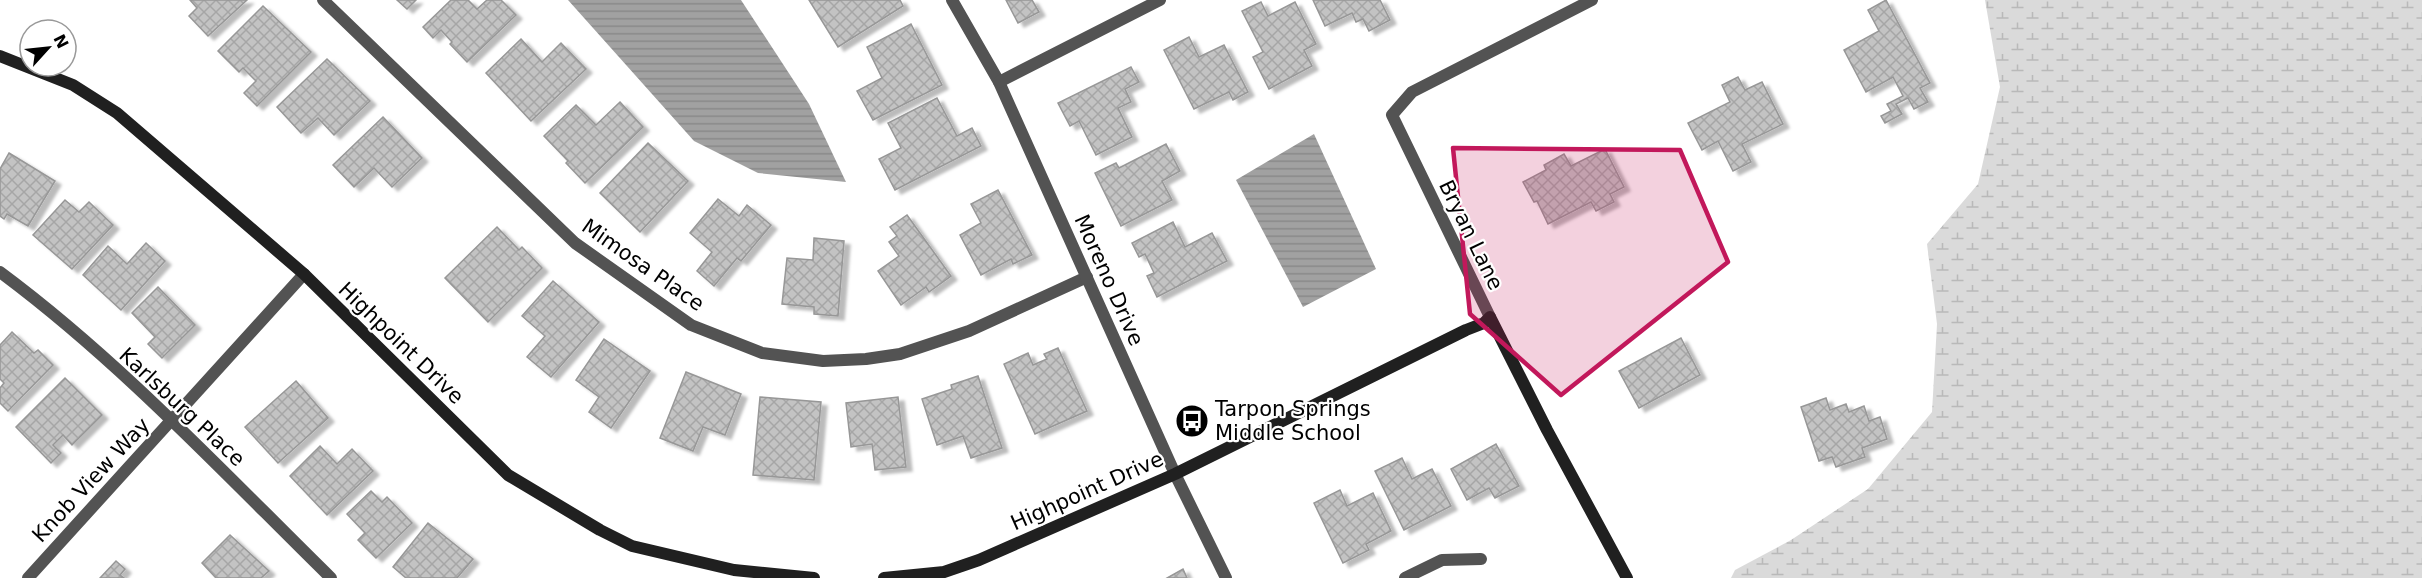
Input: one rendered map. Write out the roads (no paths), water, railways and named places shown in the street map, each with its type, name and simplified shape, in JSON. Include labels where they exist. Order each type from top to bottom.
[{"type":"street","name":"Mimosa Place","points":[[323,0],[575,243],[691,326],[762,353],[823,361],[866,359],[900,354],[969,331],[1087,277]]},
{"type":"street","name":"Moreno Drive","points":[[952,0],[999,82],[1175,474],[1226,578]]},
{"type":"street","points":[[999,82],[1160,0]]},
{"type":"street","name":"Bryan Lane","points":[[1592,0],[1412,92],[1392,115],[1547,430],[1627,578]]},
{"type":"street","name":"Highpoint Drive","points":[[0,56],[73,85],[117,113],[304,274],[508,475],[600,530],[632,546],[734,570],[813,578]]},
{"type":"street","name":"Karlsburg Place","points":[[0,272],[47,307],[172,421],[331,578]]},
{"type":"street","name":"Knob View Way","points":[[28,578],[304,274]]},
{"type":"street","name":"Highpoint Drive","points":[[884,578],[944,572],[979,560],[1175,474],[1484,323],[1490,317]]},
{"type":"street","points":[[1406,578],[1442,560],[1481,559]]},
{"type":"place","name":"Tarpon Springs Middle School","points":[[1192,421]]}]
